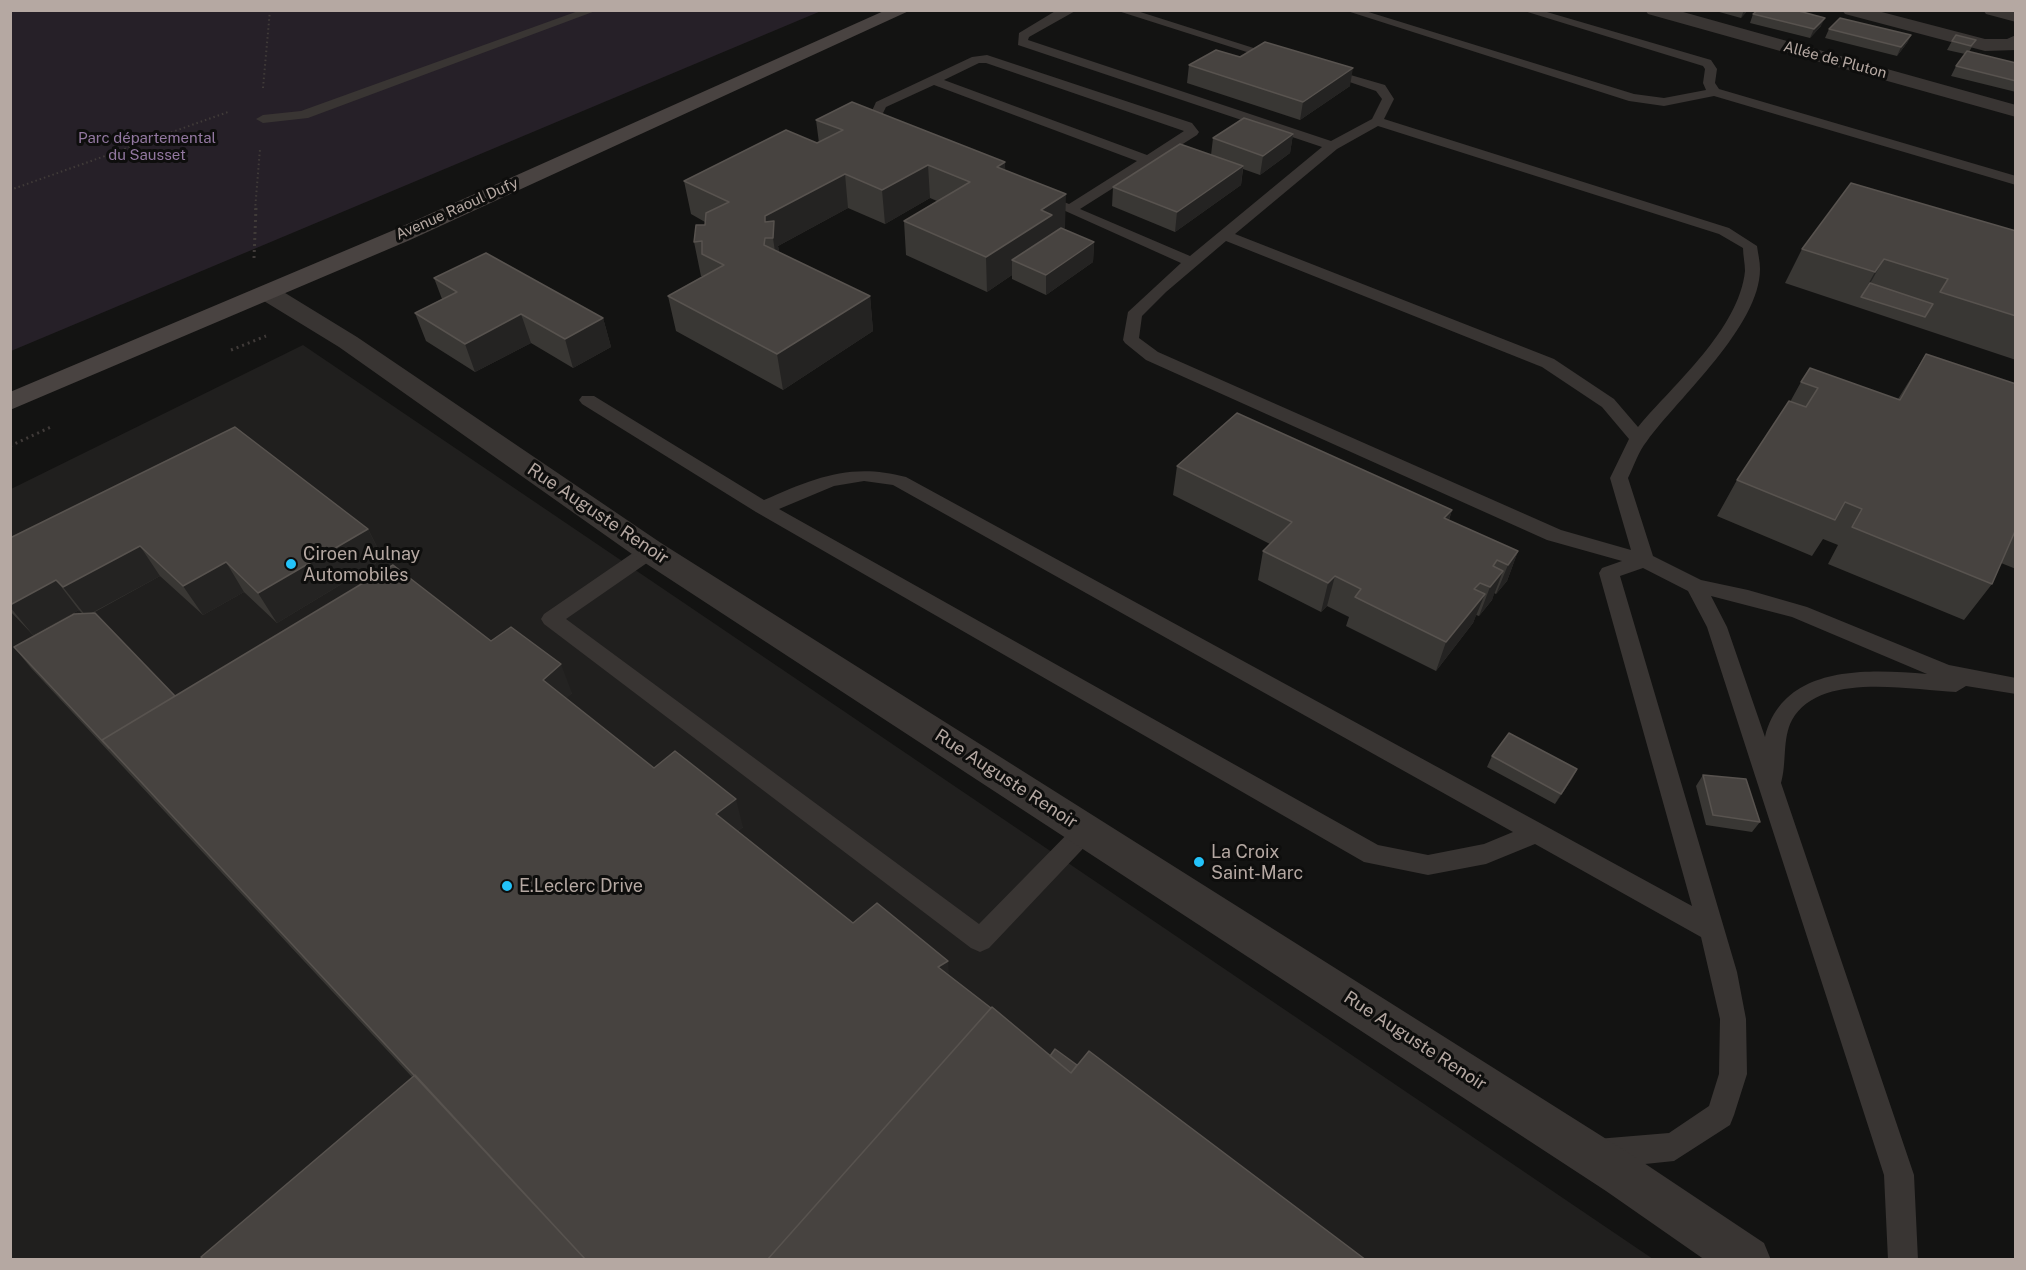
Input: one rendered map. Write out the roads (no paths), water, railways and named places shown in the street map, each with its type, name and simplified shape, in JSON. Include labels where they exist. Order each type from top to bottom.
[{"type":"main road","name":"Avenue Raoul Dufy","points":[[10,402],[262,276],[902,10]]},
{"type":"street","name":"Allée de Pluton","points":[[1654,10],[2016,111]]},
{"type":"street","points":[[1851,10],[1933,33],[1996,46],[2013,45],[2016,40]]},
{"type":"street","points":[[1992,10],[2016,17]]},
{"type":"street","points":[[1895,77],[1933,33]]},
{"type":"street","name":"Rue Auguste Renoir","points":[[262,276],[348,342],[650,551],[1590,1154],[1747,1260]]},
{"type":"lane","points":[[263,119],[303,115],[593,10]]},
{"type":"lane","points":[[1072,10],[1063,12],[1023,34],[1022,42],[1332,146]]},
{"type":"lane","points":[[1120,10],[1381,88],[1388,99],[1377,121],[1332,146],[1160,289],[1134,315],[1131,340],[1152,356],[1554,535],[1644,560],[1696,586],[1753,596],[1832,624],[1912,662],[1985,684]]},
{"type":"lane","points":[[1349,10],[1633,98],[1664,102],[1714,92],[2016,181]]},
{"type":"lane","points":[[1526,10],[1707,63],[1711,69],[1709,83],[1714,92]]},
{"type":"lane","points":[[901,135],[880,126],[877,113],[880,105],[976,60],[987,59],[1187,126],[1192,132],[1070,209]]},
{"type":"lane","points":[[933,80],[1148,160]]},
{"type":"lane","points":[[1377,121],[1724,231],[1750,246],[1755,261],[1751,288],[1719,344],[1638,438],[1619,478],[1644,560]]},
{"type":"lane","points":[[1028,191],[1193,263]]},
{"type":"lane","points":[[1226,236],[1548,363],[1608,403],[1638,438]]},
{"type":"lane","points":[[588,400],[763,508],[1373,855],[1428,865],[1486,854],[1538,833]]},
{"type":"lane","points":[[763,508],[813,487],[845,477],[878,474],[899,481],[1712,930]]},
{"type":"lane","points":[[650,551],[551,619],[980,940],[1086,830]]},
{"type":"lane","points":[[1590,1154],[1674,1147],[1720,1115],[1733,1074],[1733,1019],[1724,972],[1609,573],[1644,560]]},
{"type":"lane","points":[[1696,586],[1717,627],[1899,1175],[1902,1260]]},
{"type":"lane","points":[[1769,784],[1777,735],[1787,710],[1813,691],[1849,680],[1888,678],[1938,684],[2016,686]]},
{"type":"place","name":"Ciroen Aulnay Automobiles","points":[[291,564]]},
{"type":"place","name":"La Croix Saint-Marc","points":[[1199,862]]},
{"type":"place","name":"E.Leclerc Drive","points":[[507,886]]},
{"type":"park label","name":"Parc départemental du Sausset","points":[[147,146]]}]
